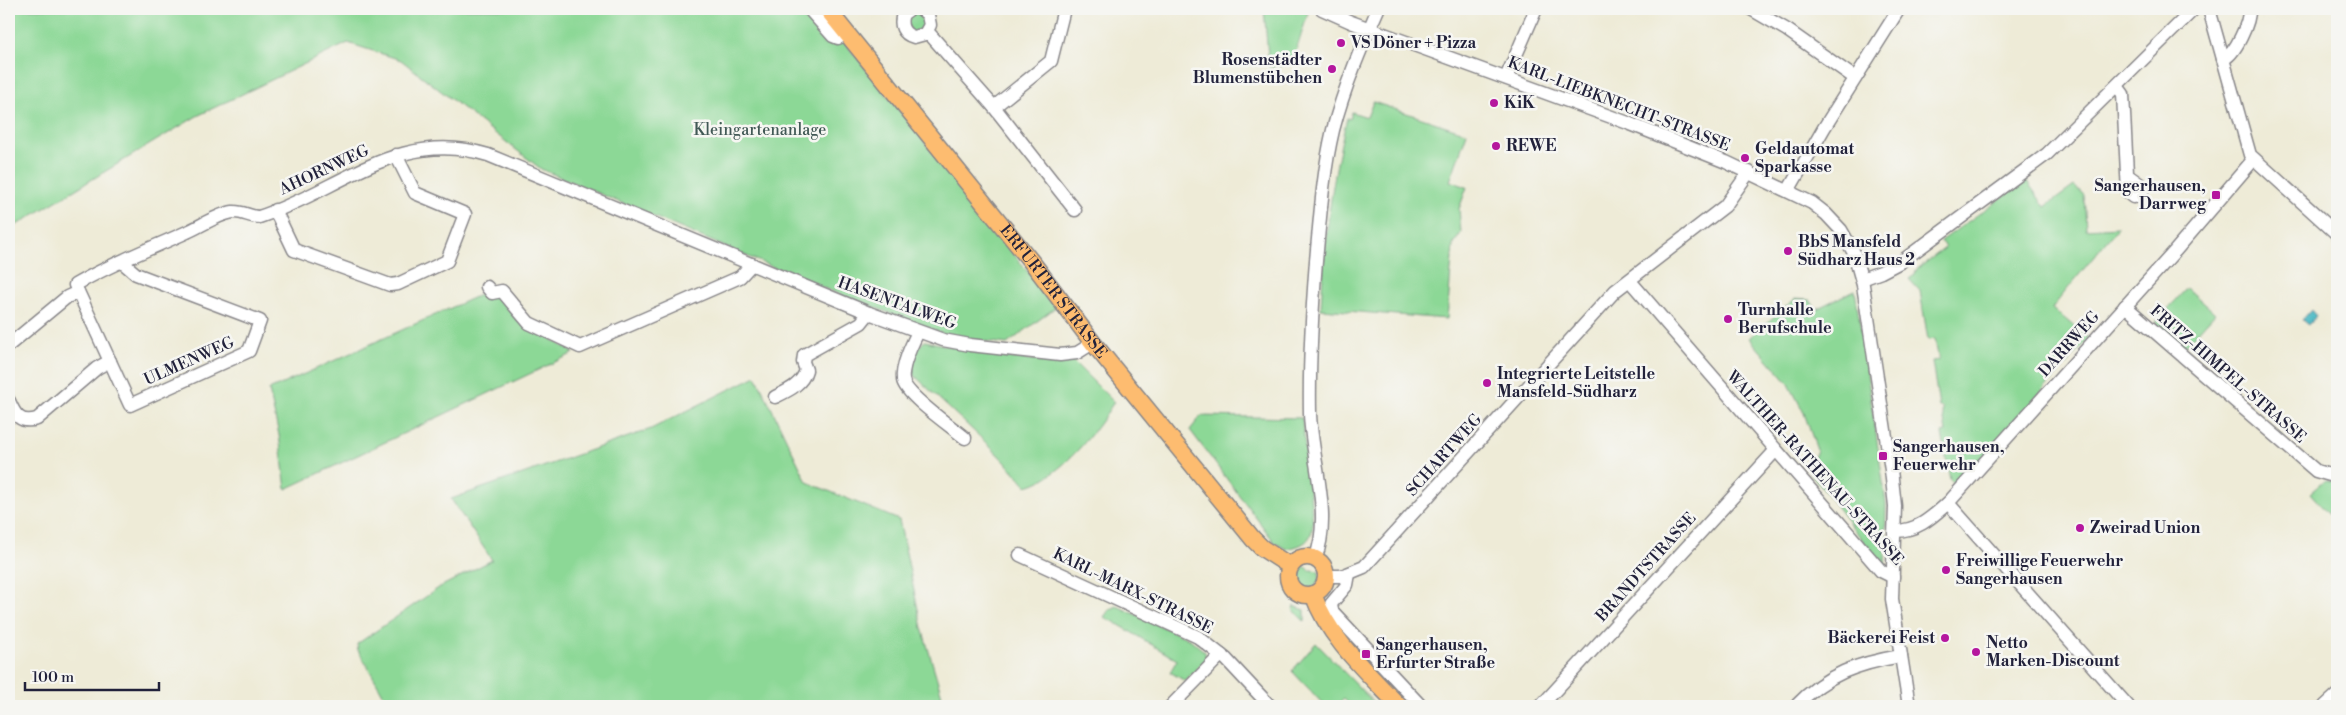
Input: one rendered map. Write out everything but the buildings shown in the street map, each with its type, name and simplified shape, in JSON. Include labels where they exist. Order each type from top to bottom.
[{"type":"main road","name":"ERFURTER STRASSE","points":[[827,9],[1252,539],[1266,551],[1290,566]]},
{"type":"main road","points":[[1301,558],[1314,558],[1323,566],[1326,576],[1321,589],[1313,594],[1300,594],[1292,588],[1288,577],[1290,566],[1301,558]]},
{"type":"main road","points":[[1313,594],[1322,618],[1334,635],[1399,706]]},
{"type":"street","points":[[809,9],[833,36],[838,38],[847,34]]},
{"type":"street","points":[[910,9],[902,18],[901,25],[904,32],[910,36],[918,37],[927,31],[930,22],[926,10]]},
{"type":"street","points":[[994,107],[1051,61],[1064,9]]},
{"type":"street","name":"KARL-LIEBKNECHT-STRASSE","points":[[1322,9],[1628,123],[1749,172],[1817,207],[1836,224],[1850,246],[1862,279],[1893,483],[1895,531],[1893,577]]},
{"type":"street","points":[[1314,558],[1321,544],[1323,523],[1310,415],[1310,352],[1320,216],[1333,130],[1369,28],[1378,9]]},
{"type":"street","points":[[1506,78],[1536,9]]},
{"type":"street","points":[[1751,9],[1787,30],[1855,78]]},
{"type":"street","points":[[1788,191],[1855,78],[1900,9]]},
{"type":"street","points":[[1862,279],[1902,261],[2031,167],[2063,140],[2194,9]]},
{"type":"street","points":[[2209,9],[2250,155],[2337,234]]},
{"type":"street","points":[[2223,59],[2230,55],[2245,28],[2250,16],[2249,9]]},
{"type":"street","points":[[927,31],[994,107],[1075,210]]},
{"type":"street","points":[[2117,86],[2123,94],[2127,175]]},
{"type":"street","name":"AHORNWEG","points":[[122,262],[227,214],[239,212],[259,217],[396,155],[424,148],[464,148],[488,155],[546,179]]},
{"type":"street","points":[[274,210],[294,250],[390,286],[398,284],[440,265],[450,256],[465,214],[415,193],[396,155]]},
{"type":"street","name":"DARRWEG","points":[[1895,531],[1912,529],[1922,524],[1948,503],[2254,159]]},
{"type":"street","name":"SCHARTWEG","points":[[1326,576],[1349,574],[1361,570],[1615,291],[1725,206],[1741,187],[1749,172]]},
{"type":"street","name":"HASENTALWEG","points":[[546,179],[918,332],[970,345],[1053,355],[1077,353],[1093,343]]},
{"type":"street","points":[[9,345],[67,297],[78,292],[75,285],[122,262]]},
{"type":"street","name":"ULMENWEG","points":[[78,292],[130,405],[249,351],[260,321],[136,274],[122,262]]},
{"type":"street","points":[[487,287],[492,294],[502,292],[507,296],[529,323],[580,347],[605,338],[740,277],[752,264]]},
{"type":"street","name":"WALTHER-RATHENAU-STRASSE","points":[[1630,281],[1883,574],[1893,577],[1892,600],[1909,706]]},
{"type":"street","name":"FRITZ-HIMPEL-STRASSE","points":[[2124,306],[2316,471],[2337,477]]},
{"type":"street","points":[[775,397],[788,391],[805,375],[804,356],[861,324],[870,313]]},
{"type":"street","points":[[918,332],[903,371],[903,383],[914,395],[965,438]]},
{"type":"street","points":[[9,401],[19,419],[24,421],[37,418],[97,368],[110,361]]},
{"type":"street","name":"BRANDTSTRASSE","points":[[1540,706],[1776,450]]},
{"type":"street","points":[[1948,503],[2128,706]]},
{"type":"street","name":"KARL-MARX-STRASSE","points":[[1020,555],[1198,636],[1222,655],[1270,706]]},
{"type":"street","points":[[1349,574],[1347,585],[1332,602],[1332,611],[1421,706]]},
{"type":"street","points":[[1171,706],[1222,655]]},
{"type":"street","points":[[1796,706],[1813,690],[1839,672],[1866,662],[1901,656]]},
{"type":"street","points":[[2324,706],[2337,695]]},
{"type":"green space","name":"Kleingartenanlage","points":[[9,9],[818,9],[1056,307],[1007,344],[953,337],[815,285],[541,169],[401,60],[348,43],[197,116],[15,226],[9,234]]},
{"type":"green space","points":[[1264,9],[1303,9],[1308,13],[1292,64],[1269,68]]},
{"type":"green space","points":[[914,13],[924,17],[925,28],[912,34],[905,19]]},
{"type":"green space","points":[[1373,102],[1467,133],[1450,181],[1467,187],[1459,209],[1461,233],[1453,245],[1447,319],[1321,309],[1329,213],[1347,118],[1350,119],[1352,112],[1367,117]]},
{"type":"green space","points":[[2026,180],[2045,207],[2074,186],[2084,195],[2086,229],[2118,227],[2052,308],[2089,339],[1957,486],[1950,480],[1942,433],[1946,432],[1942,407],[1939,407],[1932,361],[1939,360],[1935,339],[1928,340],[1920,291],[1909,279],[1915,275],[1916,270],[1945,248],[1941,241]]},
{"type":"green space","points":[[2187,288],[2215,313],[2183,348],[2155,323]]},
{"type":"green space","points":[[1855,290],[1886,503],[1885,569],[1809,471],[1817,450],[1804,413],[1789,384],[1749,338],[1795,299],[1810,300],[1816,309]]},
{"type":"green space","points":[[486,292],[502,295],[526,323],[574,353],[286,489],[279,435],[269,390]]},
{"type":"green space","points":[[925,341],[1001,357],[1073,361],[1114,402],[1088,439],[1065,463],[1040,481],[1027,486],[986,443],[914,375],[914,356],[918,348]]},
{"type":"green space","points":[[756,376],[807,482],[899,520],[922,628],[945,706],[390,706],[358,650],[357,644],[440,587],[492,560],[451,499],[651,429]]},
{"type":"green space","points":[[1201,416],[1302,418],[1313,522],[1311,534],[1306,542],[1286,549],[1275,543],[1190,430]]},
{"type":"green space","points":[[2325,480],[2337,482],[2337,524],[2310,493]]},
{"type":"green space","points":[[1301,564],[1310,570],[1319,571],[1320,579],[1313,588],[1302,588],[1295,581],[1294,573]]},
{"type":"green space","points":[[1117,606],[1191,640],[1205,652],[1206,659],[1185,681],[1170,672],[1177,660],[1104,617],[1109,610]]},
{"type":"green space","points":[[1294,606],[1305,610],[1305,622],[1293,609]]},
{"type":"green space","points":[[1316,643],[1377,706],[1351,706],[1344,699],[1336,706],[1325,706],[1292,671]]},
{"type":"green space","points":[[1370,658],[1415,706],[1405,706],[1367,660]]},
{"type":"water","points":[[2311,310],[2316,316],[2308,325],[2302,320]]},
{"type":"place","name":"VS Döner + Pizza","points":[[1341,43]]},
{"type":"place","name":"Rosenstädter Blumenstübchen","points":[[1332,69]]},
{"type":"place","name":"KiK","points":[[1494,103]]},
{"type":"place","name":"REWE","points":[[1496,146]]},
{"type":"place","name":"Geldautomat Sparkasse","points":[[1745,158]]},
{"type":"place","name":"Sangerhausen, Darrweg","points":[[2216,195]]},
{"type":"place","name":"BbS Mansfeld Südharz Haus 2","points":[[1788,251]]},
{"type":"place","name":"Turnhalle Berufschule","points":[[1728,319]]},
{"type":"place","name":"Integrierte Leitstelle Mansfeld-Südharz","points":[[1487,383]]},
{"type":"place","name":"Sangerhausen, Feuerwehr","points":[[1883,456]]},
{"type":"place","name":"Zweirad Union","points":[[2080,528]]},
{"type":"place","name":"Freiwillige Feuerwehr Sangerhausen","points":[[1946,570]]},
{"type":"place","name":"Bäckerei Feist","points":[[1945,638]]},
{"type":"place","name":"Netto Marken-Discount","points":[[1976,652]]},
{"type":"place","name":"Sangerhausen, Erfurter Straße","points":[[1366,654]]}]
